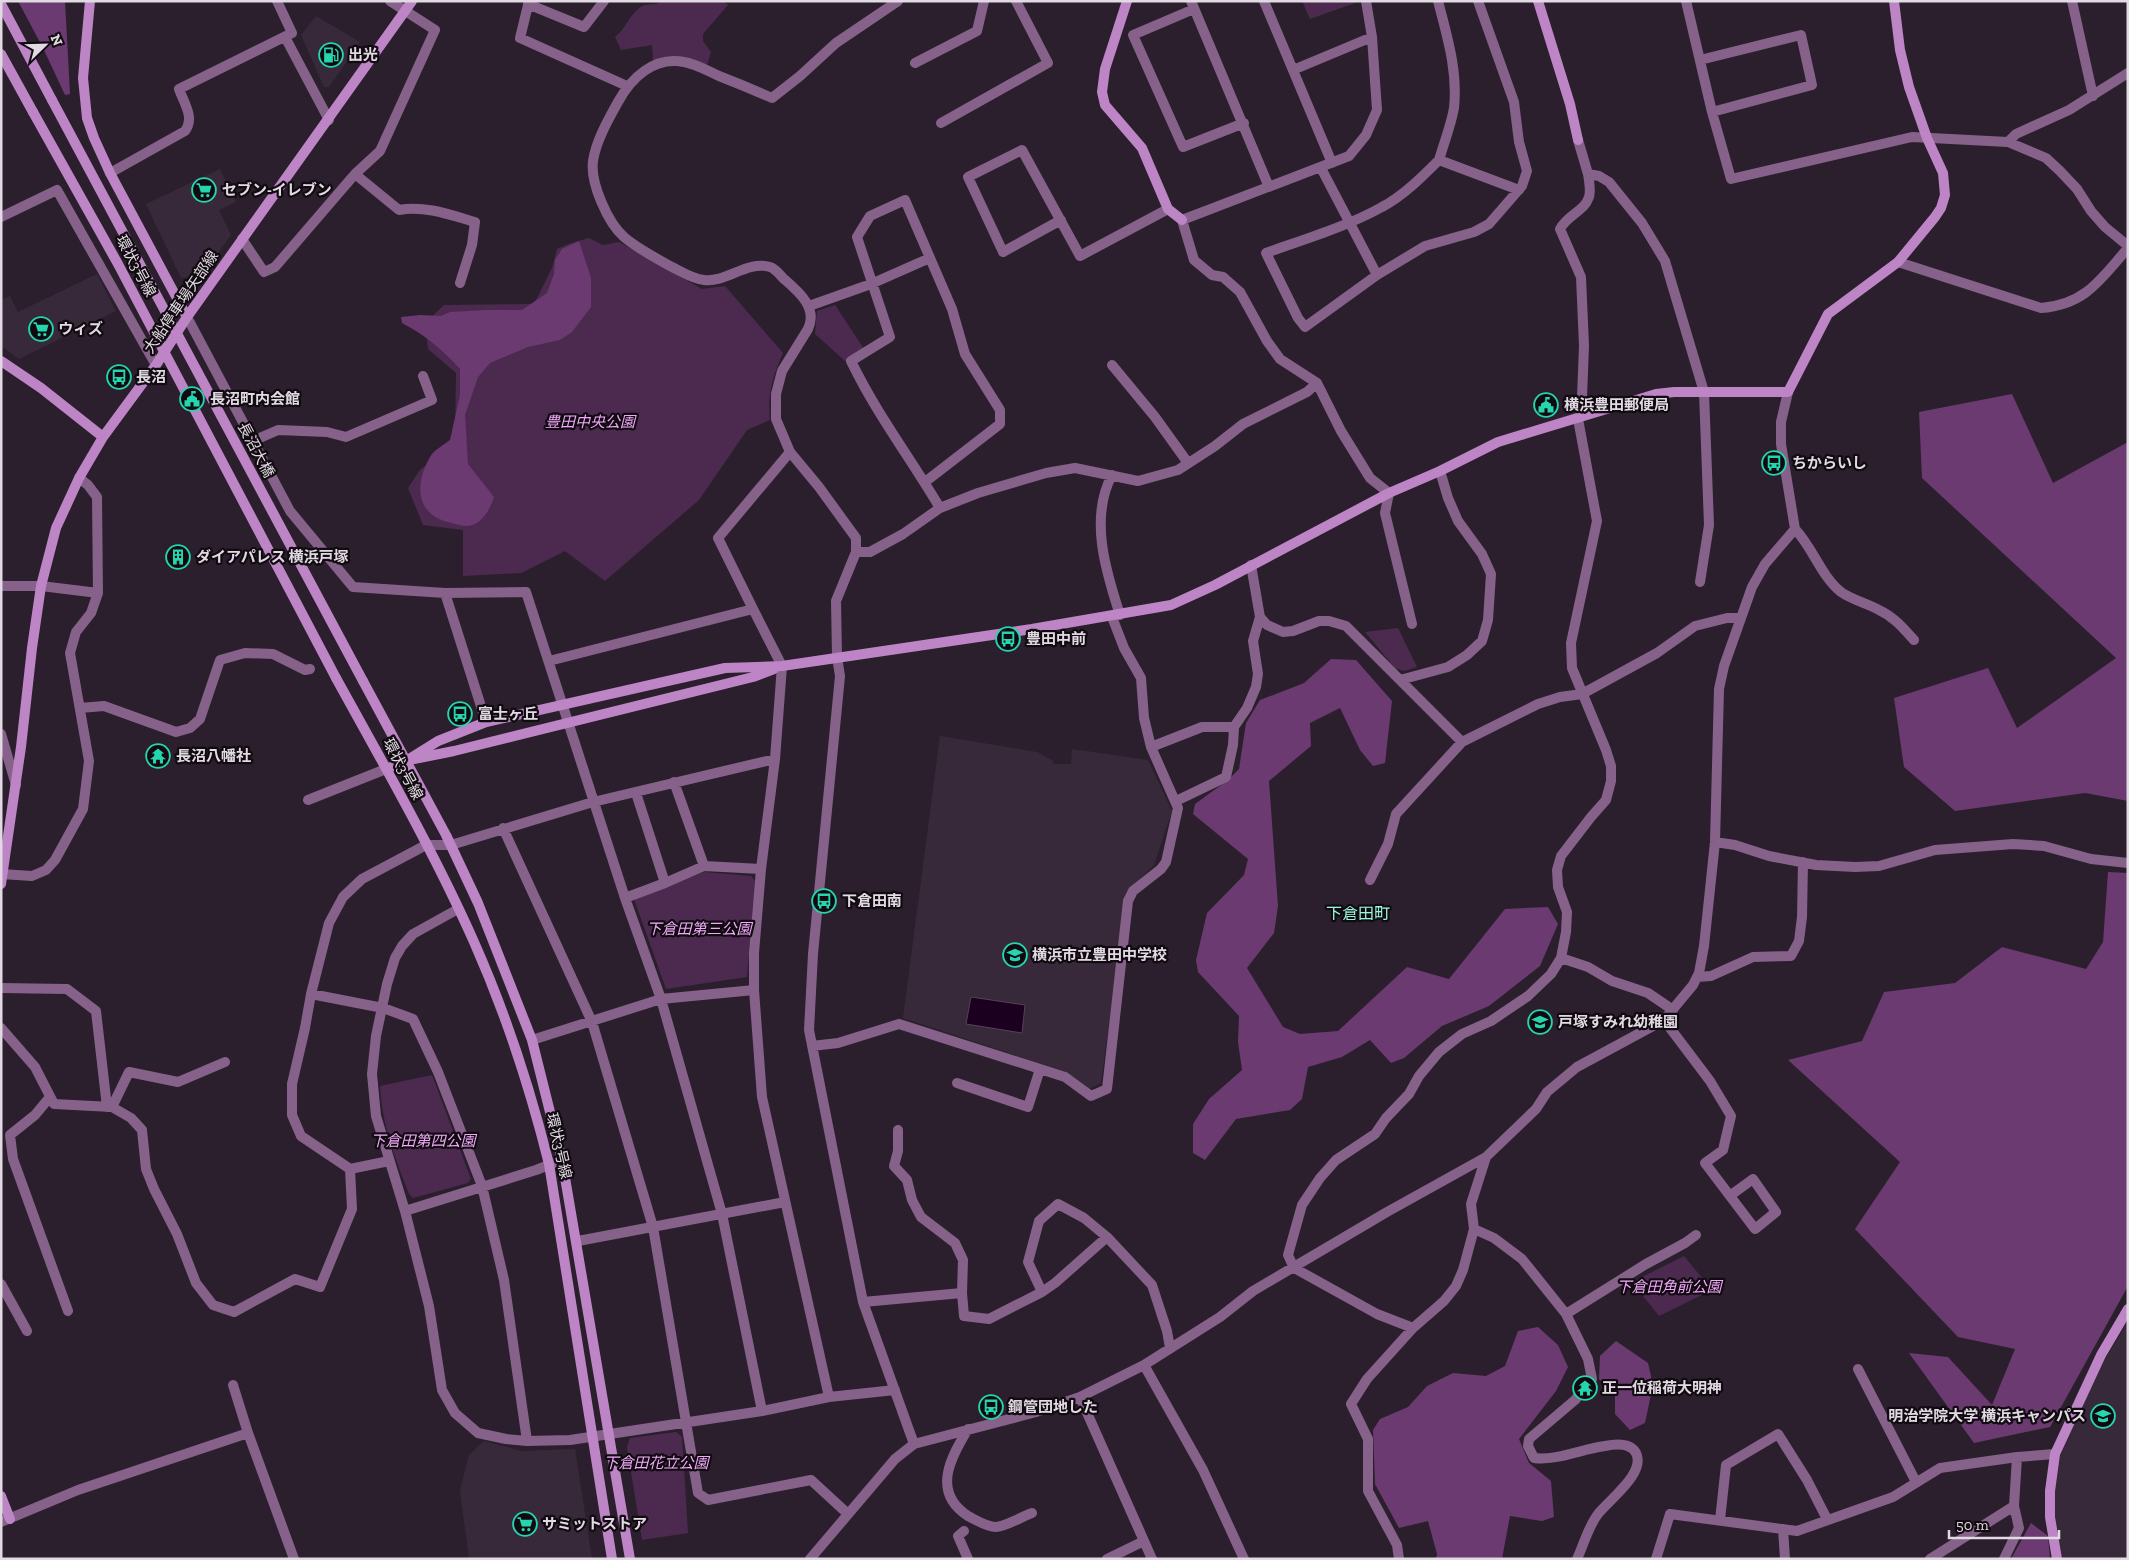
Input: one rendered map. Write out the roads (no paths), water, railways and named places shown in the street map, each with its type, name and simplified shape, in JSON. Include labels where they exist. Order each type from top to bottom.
[{"type":"street","points":[[90,1],[83,78],[87,118],[94,138],[110,173],[290,511],[353,587],[445,593],[526,592],[593,802],[661,998],[722,1214],[762,1411]]},
{"type":"street","points":[[110,173],[186,131],[190,124],[190,116],[179,90],[292,33],[277,1]]},
{"type":"street","points":[[242,239],[264,272],[275,267],[355,174],[380,151],[435,30],[390,1]]},
{"type":"street","name":"大船停車場矢部線","points":[[2,877],[16,786],[41,586],[56,528],[79,478],[103,437],[156,365],[187,317],[412,1]]},
{"type":"street","points":[[604,1],[584,27],[529,3],[520,38],[627,86]]},
{"type":"street","points":[[881,1],[894,4]]},
{"type":"street","points":[[915,63],[977,31],[984,1]]},
{"type":"street","points":[[941,123],[1048,64],[1016,1]]},
{"type":"street","points":[[1127,1],[1105,69],[1102,92],[1105,105],[1142,148],[1168,209],[1182,220],[1194,260],[1212,275],[1223,277],[1240,292],[1267,341],[1280,359],[1317,383],[1341,431],[1370,478],[1389,492]]},
{"type":"street","points":[[1264,1],[1332,163]]},
{"type":"street","points":[[1182,220],[1349,156],[1366,135],[1377,110],[1372,37],[1366,1]]},
{"type":"street","points":[[1438,1],[1454,61],[1454,108],[1439,160],[1411,186],[1383,206],[1348,223],[1266,253],[1298,318],[1305,327],[1377,275],[1425,246],[1474,232],[1489,224],[1519,190],[1527,171],[1519,142],[1514,102],[1478,1]]},
{"type":"street","points":[[1538,1],[1570,104],[1588,174],[1590,196],[1582,209],[1565,219],[1560,229],[1581,277],[1584,346],[1582,397]]},
{"type":"street","points":[[1686,1],[1730,179],[1912,137],[2008,142],[2046,158],[2077,189],[2091,211],[2105,227],[2128,247],[2104,276],[2082,296],[2059,306],[2041,308],[1898,262]]},
{"type":"street","points":[[1894,1],[1900,50],[1909,87],[1926,138],[1942,173],[1945,196],[1941,208],[1935,217],[1898,262],[1828,314],[1788,392],[1781,422],[1781,444],[1795,529],[1805,539],[1829,579],[1841,592],[1880,610],[1896,620],[1914,640]]},
{"type":"street","points":[[2072,1],[2093,96]]},
{"type":"street","name":"長沼大橋","points":[[1,4],[363,681]]},
{"type":"street","points":[[894,4],[836,43],[800,76],[772,98],[683,61],[654,66],[644,70],[627,86],[608,119],[594,155],[592,171],[606,210],[623,236],[654,258],[685,274],[704,280],[721,279],[757,266],[768,267],[774,269],[798,291],[809,306],[811,323],[785,365],[776,394],[776,419],[790,452],[819,486],[856,538],[856,552],[836,601],[837,657],[840,676],[813,954],[809,1030],[863,1302],[914,1444]]},
{"type":"street","points":[[1244,123],[1183,147],[1134,35],[1193,5],[1244,123],[1270,187]]},
{"type":"street","points":[[1700,60],[1800,35],[1812,85],[1712,112]]},
{"type":"street","points":[[285,37],[329,120]]},
{"type":"street","points":[[1293,70],[1372,37]]},
{"type":"street","name":"環状3号線","points":[[1,54],[123,272],[426,845],[474,942],[515,1045],[549,1164],[591,1437],[612,1559]]},
{"type":"street","points":[[2008,142],[2016,134],[2069,110],[2128,73]]},
{"type":"street","points":[[1061,220],[1002,252],[968,177],[1022,150],[1061,220],[1080,256],[1168,209]]},
{"type":"street","points":[[1439,160],[1519,190]]},
{"type":"street","points":[[1321,168],[1348,223],[1377,275]]},
{"type":"street","points":[[355,174],[399,210],[410,208],[444,213],[475,222],[472,245],[460,283]]},
{"type":"street","points":[[1588,174],[1599,176],[1610,182],[1642,223],[1665,261],[1704,392],[1709,525],[1700,582]]},
{"type":"street","points":[[1,217],[57,190],[156,365]]},
{"type":"street","points":[[924,482],[1000,424],[1000,410],[965,354],[952,309],[905,200],[870,216],[857,237],[890,337],[851,361],[867,393],[940,508]]},
{"type":"street","points":[[809,306],[871,284],[930,258]]},
{"type":"street","points":[[1,360],[41,388],[103,437]]},
{"type":"street","points":[[1112,366],[1155,417],[1188,463]]},
{"type":"street","points":[[253,442],[278,430],[327,432],[346,437],[432,400],[423,376]]},
{"type":"street","points":[[856,552],[870,552],[903,534],[940,508],[978,493],[1046,473],[1075,468],[1138,482],[1178,470],[1243,424],[1307,392],[1317,383]]},
{"type":"street","points":[[308,800],[406,761],[438,741],[486,722],[726,668],[782,666],[1116,616],[1171,605],[1215,585],[1389,492],[1440,471],[1498,442],[1656,394],[1674,392],[1788,392]]},
{"type":"street","points":[[1413,1328],[1377,1314],[1294,1268],[1288,1254],[1302,1205],[1320,1178],[1336,1160],[1375,1134],[1386,1118],[1409,1094],[1419,1076],[1439,1052],[1462,1034],[1491,1021],[1528,996],[1551,974],[1561,958],[1566,932],[1567,912],[1558,887],[1557,870],[1561,856],[1606,800],[1611,781],[1611,766],[1606,750],[1572,668],[1571,643],[1597,521],[1578,419]]},
{"type":"street","points":[[790,452],[718,538],[782,666],[775,759],[761,868],[754,953],[754,990],[762,1096],[829,1397]]},
{"type":"street","points":[[1400,680],[1448,667],[1468,655],[1482,641],[1488,620],[1491,574],[1482,554],[1458,521],[1448,498],[1440,471]]},
{"type":"street","points":[[812,1046],[838,1043],[900,1024],[1065,1077],[1090,1096],[1107,1088],[1128,901],[1133,891],[1161,869],[1166,862],[1178,814],[1176,801],[1151,747],[1144,718],[1141,678],[1124,648],[1106,571],[1101,516],[1104,490],[1112,475]]},
{"type":"street","points":[[2,877],[32,876],[46,870],[55,860],[83,809],[89,761],[70,652],[76,632],[91,613],[98,593],[97,497],[88,485],[79,478]]},
{"type":"street","points":[[1389,492],[1385,513],[1412,624]]},
{"type":"street","points":[[810,1559],[895,1459],[914,1444],[1036,1412],[1080,1397],[1144,1365],[1220,1317],[1252,1291],[1486,1157],[1536,1109],[1546,1092],[1577,1067],[1664,1020],[1697,977],[1704,946],[1715,842],[1719,689],[1724,666],[1752,587],[1765,564],[1795,529]]},
{"type":"street","points":[[1176,801],[1226,778],[1233,745],[1234,727],[1247,708],[1256,687],[1257,658],[1253,641],[1260,616],[1251,565]]},
{"type":"street","points":[[1,586],[41,586],[98,593]]},
{"type":"street","points":[[445,593],[486,722]]},
{"type":"street","points":[[549,661],[753,609]]},
{"type":"street","points":[[1260,616],[1267,625],[1283,632],[1319,621],[1337,622],[1346,626],[1462,742]]},
{"type":"street","points":[[1370,880],[1388,844],[1396,814],[1462,742],[1538,704],[1560,697],[1582,694],[1657,654],[1695,626],[1727,618],[1741,618]]},
{"type":"street","points":[[80,708],[104,706],[176,732],[190,728],[200,719],[220,660],[245,654],[273,654],[305,670],[310,668]]},
{"type":"street","points":[[406,761],[454,752],[753,678],[782,666]]},
{"type":"street","name":"環状3号線","points":[[363,681],[451,845],[478,903],[532,1040],[562,1160],[578,1241],[630,1559]]},
{"type":"street","points":[[1151,747],[1202,727],[1234,727]]},
{"type":"street","points":[[1,734],[16,786]]},
{"type":"street","points":[[389,1161],[350,1169],[301,1136],[292,1115],[292,1084],[311,994],[329,923],[343,897],[362,879],[426,845],[451,845],[593,802],[775,759]]},
{"type":"street","points":[[674,782],[704,866]]},
{"type":"street","points":[[636,793],[665,884]]},
{"type":"street","points":[[503,828],[592,1022],[653,1227],[698,1493],[708,1500],[811,1480],[848,1514]]},
{"type":"street","points":[[1715,842],[1735,845],[1769,856],[1803,862],[1855,867],[1879,866],[1935,850],[2013,844],[2044,846],[2091,859],[2128,863]]},
{"type":"street","points":[[1697,977],[1711,976],[1752,957],[1791,956],[1799,941],[1802,925],[1803,862]]},
{"type":"street","points":[[625,898],[665,884],[704,866],[761,868]]},
{"type":"street","points":[[458,910],[413,934],[402,946],[387,984],[376,1036],[372,1074],[376,1116],[405,1211],[429,1306],[442,1390],[454,1413],[478,1433],[527,1441],[570,1440],[762,1411],[829,1397],[894,1390]]},
{"type":"street","points":[[1561,958],[1588,967],[1612,981],[1648,993],[1673,1010]]},
{"type":"street","points":[[1,988],[67,989],[96,1011],[110,1107]]},
{"type":"street","points":[[532,1040],[661,998],[754,990]]},
{"type":"street","points":[[311,994],[383,1008],[414,1019],[438,1072],[482,1186],[504,1280],[527,1441]]},
{"type":"street","points":[[1664,1020],[1710,1081],[1731,1116],[1723,1150],[1705,1163],[1755,1229],[1776,1212],[1753,1180],[1731,1196]]},
{"type":"street","points":[[1,1028],[35,1067],[54,1104],[110,1107],[132,1118],[142,1130],[146,1169],[154,1189],[177,1234],[196,1283],[213,1305],[234,1312],[294,1278],[320,1287],[352,1209],[350,1169]]},
{"type":"street","points":[[110,1107],[128,1072],[178,1082],[225,1062]]},
{"type":"street","points":[[957,1083],[1028,1107],[1040,1069]]},
{"type":"street","points":[[50,1097],[35,1115],[10,1135],[13,1159],[68,1311]]},
{"type":"street","points":[[898,1130],[898,1151],[894,1166],[907,1180],[912,1200],[921,1217],[955,1243],[963,1260],[962,1293],[964,1316],[989,1319],[1042,1292],[1055,1283],[1107,1237]]},
{"type":"street","points":[[1399,1559],[1397,1544],[1368,1491],[1368,1439],[1351,1404],[1367,1379],[1413,1328],[1444,1300],[1456,1286],[1463,1270],[1474,1229],[1471,1204],[1486,1157]]},
{"type":"street","points":[[405,1211],[562,1160]]},
{"type":"street","points":[[578,1241],[785,1202]]},
{"type":"street","points":[[1042,1292],[1028,1262],[1039,1221],[1058,1204],[1084,1218],[1107,1237],[1152,1285],[1167,1331],[1170,1348]]},
{"type":"street","points":[[1474,1229],[1494,1238],[1522,1259],[1566,1314],[1588,1359],[1592,1379],[1575,1400],[1530,1439],[1528,1446],[1534,1458],[1545,1458],[1605,1446],[1627,1445],[1634,1450],[1638,1465],[1636,1472],[1598,1514],[1589,1528],[1578,1559]]},
{"type":"street","points":[[1566,1314],[1646,1264],[1685,1243],[1696,1234]]},
{"type":"street","points":[[1,1284],[28,1331]]},
{"type":"street","points":[[863,1302],[962,1293]]},
{"type":"street","points":[[2057,1559],[2050,1518],[2050,1491],[2055,1454],[2101,1355],[2128,1309]]},
{"type":"street","points":[[1144,1365],[1203,1470],[1244,1559]]},
{"type":"street","points":[[1858,1369],[1916,1482]]},
{"type":"street","points":[[232,1385],[294,1559]]},
{"type":"street","points":[[1080,1397],[1152,1559]]},
{"type":"street","points":[[968,1429],[952,1456],[947,1479],[953,1503],[980,1522],[997,1527],[1032,1513]]},
{"type":"street","points":[[1,1496],[6,1521],[78,1490],[248,1433]]},
{"type":"street","points":[[1720,1520],[1726,1465],[1778,1434],[1807,1480],[1827,1519]]},
{"type":"street","points":[[1656,1559],[1670,1514],[1797,1531],[1893,1497],[1940,1468],[2055,1454]]},
{"type":"street","points":[[2004,1559],[2019,1528],[2014,1506],[2017,1458]]},
{"type":"street","points":[[1930,1559],[2014,1506]]},
{"type":"street","points":[[1783,1530],[1785,1559]]},
{"type":"street","points":[[964,1531],[958,1536],[968,1559]]},
{"type":"street","points":[[1107,1559],[1144,1541]]},
{"type":"place","name":"出光","points":[[331,55]]},
{"type":"place","name":"セブン-イレブン","points":[[204,190]]},
{"type":"place","name":"ウィズ","points":[[41,329]]},
{"type":"place","name":"長沼","points":[[119,377]]},
{"type":"place","name":"長沼町内会館","points":[[192,399]]},
{"type":"place","name":"横浜豊田郵便局","points":[[1546,405]]},
{"type":"place","name":"ちからいし","points":[[1774,463]]},
{"type":"place","name":"ダイアパレス 横浜戸塚","points":[[178,557]]},
{"type":"place","name":"豊田中前","points":[[1008,639]]},
{"type":"place","name":"富士ヶ丘","points":[[460,714]]},
{"type":"place","name":"長沼八幡社","points":[[158,756]]},
{"type":"place","name":"下倉田南","points":[[824,901]]},
{"type":"place","name":"横浜市立豊田中学校","points":[[1015,955]]},
{"type":"place","name":"戸塚すみれ幼稚園","points":[[1540,1022]]},
{"type":"place","name":"正一位稲荷大明神","points":[[1585,1388]]},
{"type":"place","name":"鋼管団地した","points":[[991,1407]]},
{"type":"place","name":"明治学院大学 横浜キャンパス","points":[[2103,1416]]},
{"type":"place","name":"サミットストア","points":[[525,1524]]},
{"type":"district","name":"下倉田町","points":[[1358,913]]},
{"type":"park label","name":"豊田中央公園","points":[[590,422]]},
{"type":"park label","name":"下倉田第三公園","points":[[699,929]]},
{"type":"park label","name":"下倉田第四公園","points":[[423,1141]]},
{"type":"park label","name":"下倉田角前公園","points":[[1669,1287]]},
{"type":"park label","name":"下倉田花立公園","points":[[656,1463]]}]
